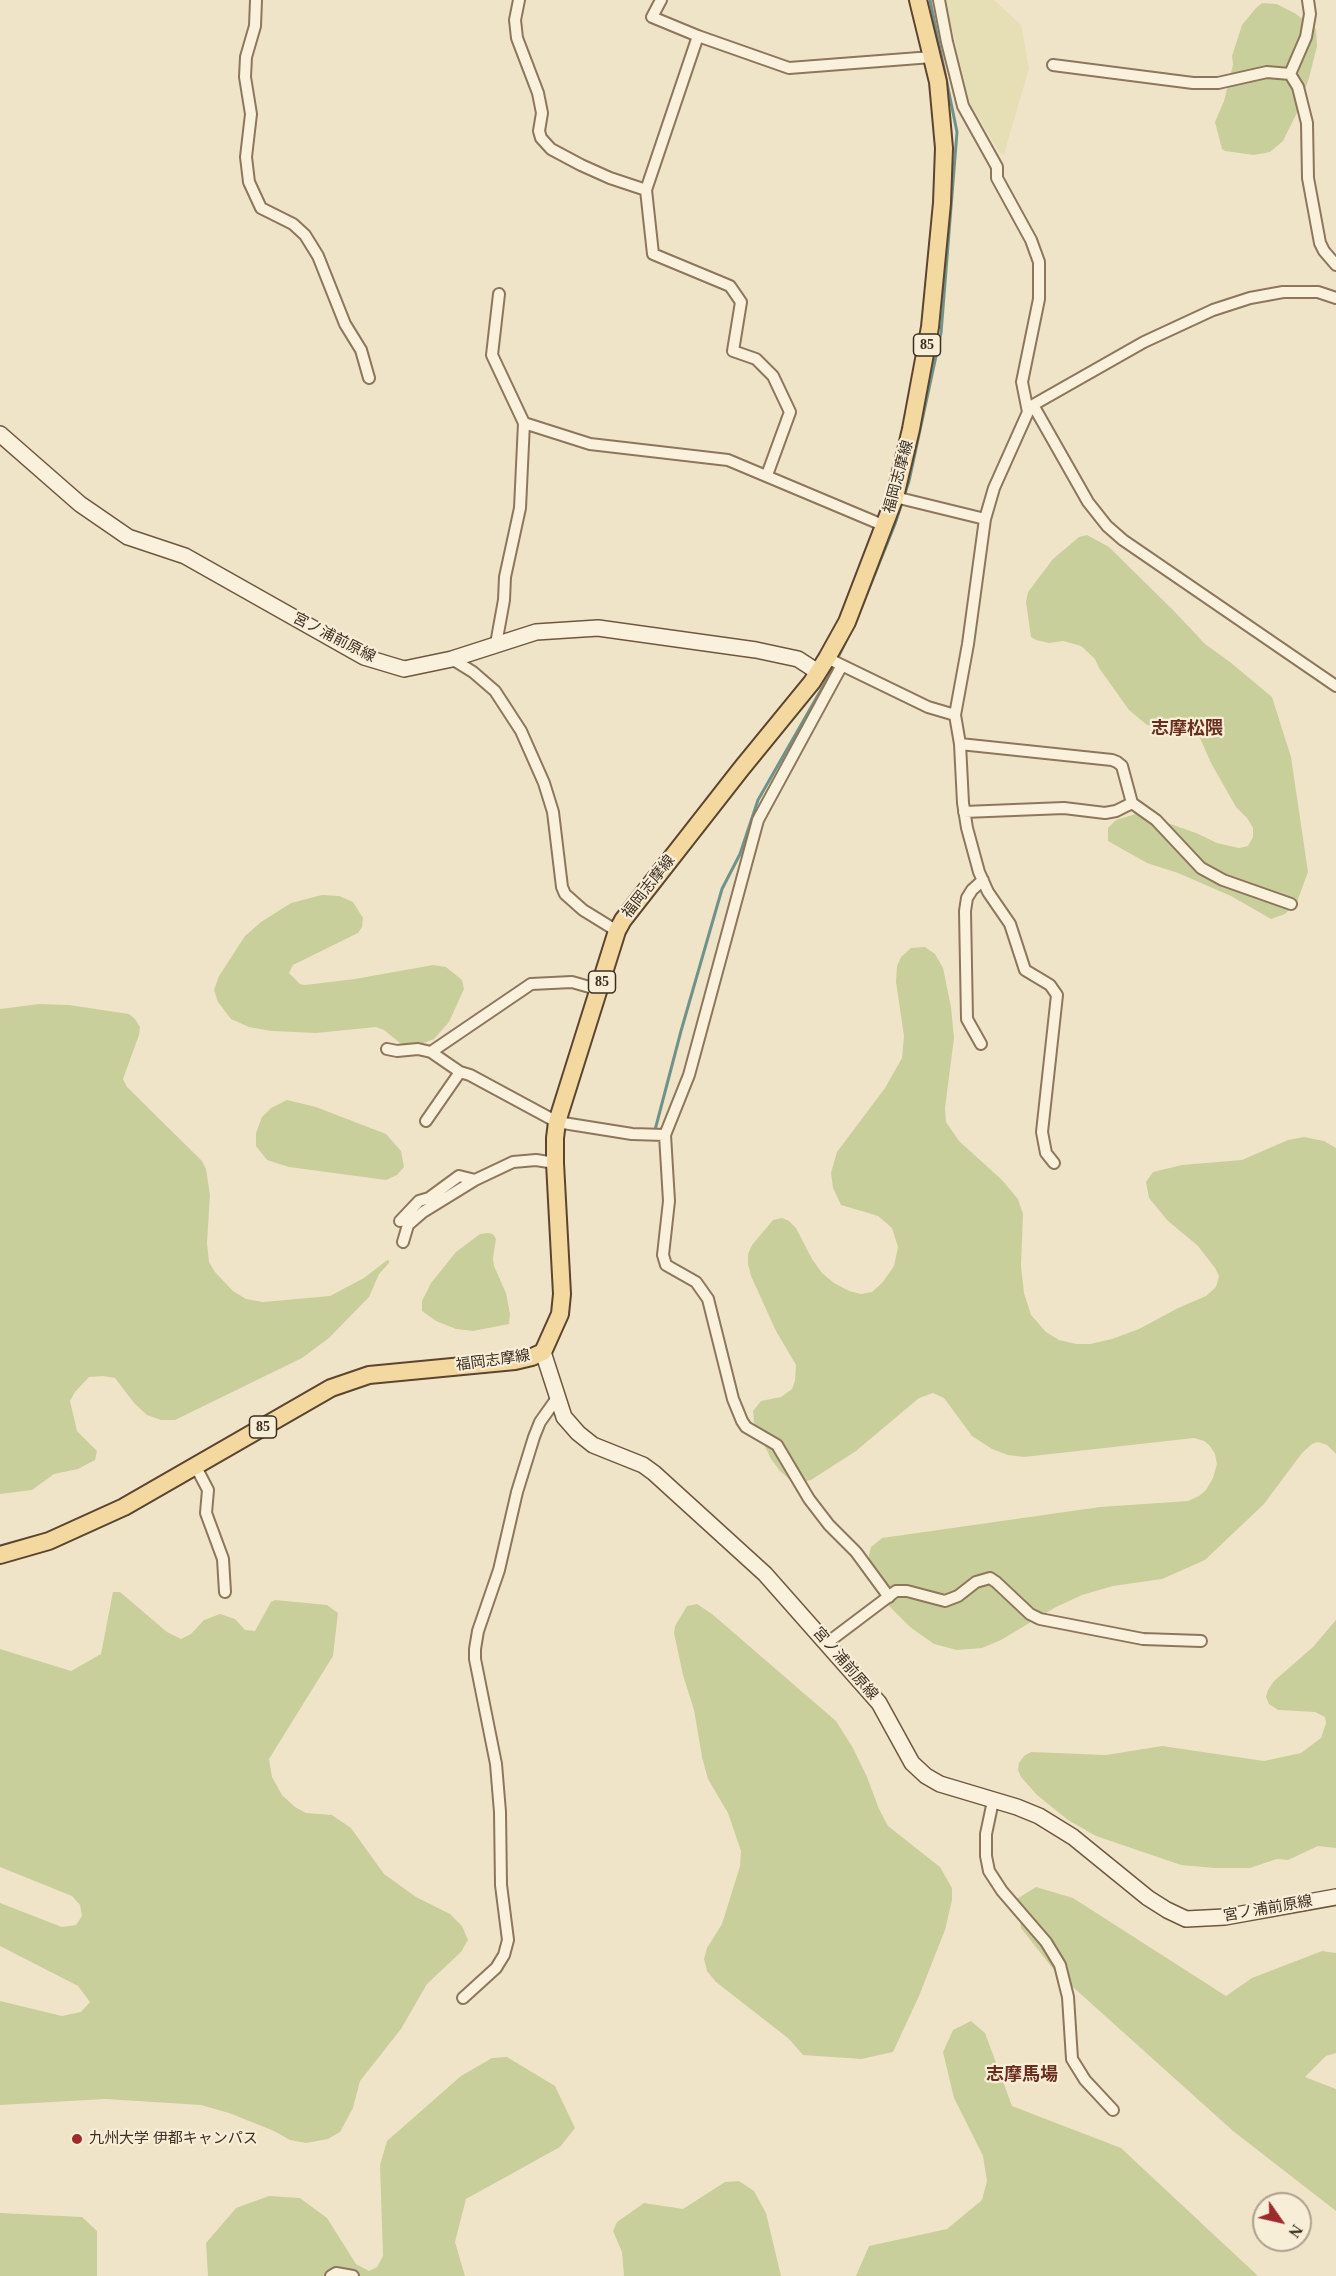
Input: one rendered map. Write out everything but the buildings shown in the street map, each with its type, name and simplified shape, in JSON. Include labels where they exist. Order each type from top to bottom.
[{"type":"main road","name":"福岡志摩線","points":[[0,1555],[49,1541],[124,1507],[331,1388],[369,1375],[515,1361],[543,1352],[560,1314],[562,1294],[555,1163],[557,1122],[617,931],[655,879],[829,666],[885,526],[902,499],[925,359],[941,214],[944,148],[938,82],[918,0]]},
{"type":"main road","name":"宮ノ浦前原線","points":[[0,434],[80,504],[128,537],[185,556],[364,657],[404,669],[452,659],[536,632],[598,628],[756,650],[829,666]]},
{"type":"main road","name":"宮ノ浦前原線","points":[[543,1352],[564,1417],[578,1433],[593,1445],[643,1465],[654,1473],[765,1574],[879,1703],[912,1763],[926,1776],[940,1784],[1017,1807],[1055,1825],[1148,1898],[1186,1918],[1225,1917],[1336,1897]]},
{"type":"street","points":[[256,0],[255,26],[246,57],[245,77],[251,114],[246,157],[249,182],[261,207],[293,224],[305,235],[318,256],[345,324],[361,350],[369,378]]},
{"type":"street","points":[[519,0],[514,20],[516,38],[538,93],[542,113],[539,132],[541,138],[551,149],[581,165],[646,190]]},
{"type":"street","points":[[662,0],[652,17],[789,68],[932,57]]},
{"type":"street","points":[[939,0],[963,106],[998,166],[997,178],[1031,240],[1039,262],[1039,299],[1022,382],[1031,409],[1088,502],[1107,526],[1123,540],[1336,686]]},
{"type":"street","points":[[1290,74],[1306,37],[1309,20],[1308,0]]},
{"type":"street","points":[[698,36],[646,190],[653,254],[730,286],[741,302],[733,351],[756,359],[773,376],[790,412],[767,475]]},
{"type":"street","points":[[1053,64],[1193,83],[1218,83],[1268,72],[1290,74]]},
{"type":"street","points":[[1290,74],[1298,87],[1307,123],[1308,178],[1320,243],[1336,265]]},
{"type":"street","points":[[1054,1164],[1046,1153],[1042,1132],[1057,995],[1055,989],[1050,985],[1025,970],[1012,930],[983,880],[964,812],[960,744],[955,715],[968,644],[985,519],[994,488],[1031,409],[1144,342],[1213,310],[1250,298],[1283,292],[1318,292],[1336,298]]},
{"type":"street","points":[[496,644],[504,600],[505,577],[520,508],[524,423],[492,355],[499,294]]},
{"type":"street","points":[[524,423],[590,444],[728,460],[885,526]]},
{"type":"street","points":[[902,499],[985,519]]},
{"type":"street","points":[[452,659],[473,672],[495,691],[521,731],[544,783],[553,812],[562,887],[566,894],[583,910],[617,931]]},
{"type":"street","points":[[889,1597],[856,1552],[829,1525],[808,1499],[777,1445],[746,1427],[733,1399],[708,1299],[696,1282],[671,1269],[663,1260],[669,1202],[665,1135],[689,1075],[758,820],[829,666],[928,707],[955,715]]},
{"type":"street","points":[[960,744],[1112,760],[1122,766],[1132,803],[1156,820],[1194,862],[1211,875],[1291,904]]},
{"type":"street","points":[[964,812],[1064,808],[1105,813],[1116,811],[1132,803]]},
{"type":"street","points":[[981,1044],[971,1029],[967,1013],[965,911],[967,898],[983,880]]},
{"type":"street","points":[[431,1052],[531,984],[572,982],[600,990]]},
{"type":"street","points":[[387,1048],[397,1051],[418,1049],[431,1052],[460,1072],[470,1075],[557,1122],[632,1134],[665,1135]]},
{"type":"street","points":[[426,1121],[460,1072]]},
{"type":"street","points":[[403,1242],[408,1225],[423,1212],[475,1180],[513,1162],[536,1160],[555,1163]]},
{"type":"street","points":[[400,1221],[419,1201],[429,1198],[455,1178],[459,1176],[475,1180]]},
{"type":"street","points":[[463,1998],[496,1968],[504,1955],[508,1940],[501,1885],[500,1812],[496,1764],[475,1659],[475,1648],[478,1631],[499,1570],[517,1492],[534,1437],[540,1422],[557,1398]]},
{"type":"street","points":[[196,1467],[208,1490],[206,1512],[223,1559],[225,1592]]},
{"type":"street","points":[[827,1643],[896,1591],[907,1591],[936,1600],[953,1599],[976,1582],[990,1578],[1030,1614],[1040,1619],[1143,1639],[1201,1641]]},
{"type":"street","points":[[993,1801],[986,1834],[988,1871],[1002,1891],[1046,1942],[1059,1965],[1068,1997],[1072,2059],[1085,2080],[1113,2110]]},
{"type":"street","points":[[331,2276],[336,2273],[353,2276]]},
{"type":"shaded area","points":[[945,0],[994,0],[1021,25],[1029,68],[1004,154],[1000,153],[970,104]]},
{"type":"green space","points":[[1262,3],[1277,4],[1296,14],[1316,29],[1317,46],[1309,78],[1296,115],[1283,141],[1270,152],[1254,155],[1225,151],[1222,149],[1215,122],[1224,101],[1233,65],[1232,56],[1242,25]]},
{"type":"green space","points":[[1087,535],[1109,547],[1205,644],[1272,697],[1291,757],[1308,872],[1297,902],[1285,914],[1271,919],[1231,896],[1178,873],[1147,863],[1108,841],[1108,828],[1116,820],[1139,813],[1217,843],[1239,848],[1248,846],[1253,837],[1253,828],[1236,807],[1211,763],[1200,738],[1176,726],[1147,725],[1129,710],[1095,659],[1081,646],[1063,641],[1049,643],[1031,637],[1026,602],[1028,592],[1053,559],[1079,537]]},
{"type":"green space","points":[[322,895],[339,896],[353,902],[363,918],[362,927],[358,933],[293,965],[289,973],[300,984],[305,985],[433,965],[446,967],[462,980],[464,989],[449,1022],[434,1039],[411,1048],[405,1047],[384,1030],[376,1027],[316,1033],[271,1031],[249,1027],[231,1019],[218,1002],[214,990],[219,976],[245,936],[261,922],[291,903]]},
{"type":"green space","points":[[925,947],[935,954],[943,968],[951,1007],[954,1038],[945,1108],[946,1122],[959,1141],[1002,1180],[1018,1199],[1023,1214],[1021,1266],[1024,1293],[1031,1315],[1046,1332],[1059,1340],[1090,1344],[1112,1339],[1139,1329],[1206,1296],[1216,1287],[1219,1276],[1215,1268],[1198,1246],[1167,1220],[1149,1198],[1146,1182],[1153,1172],[1182,1165],[1242,1160],[1288,1140],[1304,1137],[1324,1141],[1336,1148],[1336,1454],[1327,1445],[1318,1442],[1312,1444],[1302,1453],[1264,1504],[1205,1560],[1162,1579],[1113,1586],[1082,1595],[1056,1607],[1001,1640],[982,1648],[957,1650],[934,1644],[910,1627],[887,1604],[872,1582],[867,1564],[871,1547],[882,1538],[1100,1507],[1188,1501],[1206,1490],[1217,1464],[1210,1446],[1194,1438],[1024,1457],[1008,1455],[992,1449],[972,1436],[944,1398],[933,1393],[919,1398],[856,1451],[811,1480],[802,1482],[789,1479],[771,1459],[754,1423],[753,1411],[761,1401],[781,1397],[792,1389],[796,1365],[776,1331],[751,1276],[748,1254],[752,1245],[773,1220],[782,1218],[796,1228],[822,1273],[849,1291],[861,1294],[872,1292],[883,1282],[894,1266],[898,1247],[892,1228],[878,1216],[841,1205],[833,1188],[831,1173],[837,1152],[885,1088],[902,1058],[904,1036],[896,982],[897,966],[901,957],[911,948]]},
{"type":"green space","points":[[39,1004],[69,1005],[129,1014],[135,1019],[140,1027],[139,1035],[123,1079],[127,1087],[202,1161],[206,1169],[210,1195],[207,1243],[209,1262],[233,1291],[246,1299],[263,1302],[330,1296],[364,1278],[386,1261],[389,1260],[389,1263],[379,1274],[369,1297],[329,1338],[302,1358],[175,1420],[161,1420],[147,1415],[134,1403],[115,1378],[89,1377],[70,1401],[77,1431],[97,1451],[95,1460],[78,1469],[54,1474],[32,1490],[0,1494],[0,1009]]},
{"type":"green space","points":[[287,1100],[316,1107],[386,1134],[401,1151],[404,1167],[397,1175],[386,1180],[289,1167],[267,1160],[256,1146],[256,1133],[262,1117],[271,1108]]},
{"type":"green space","points":[[480,1234],[493,1234],[496,1239],[494,1266],[506,1293],[510,1314],[509,1324],[473,1331],[456,1329],[436,1321],[422,1311],[422,1301],[431,1283],[456,1252]]},
{"type":"green space","points":[[113,1592],[120,1592],[167,1632],[181,1639],[191,1634],[204,1620],[220,1614],[235,1619],[245,1630],[255,1631],[271,1602],[275,1600],[327,1605],[338,1613],[333,1656],[269,1759],[272,1777],[282,1795],[295,1807],[306,1813],[332,1815],[351,1828],[384,1874],[416,1897],[450,1914],[462,1926],[468,1940],[461,1952],[427,1984],[401,2029],[360,2081],[353,2108],[340,2132],[328,2139],[306,2143],[290,2140],[229,2113],[201,2105],[105,2099],[0,2105],[0,2001],[62,2016],[81,2012],[90,2002],[78,1986],[0,1946],[0,1903],[62,1927],[76,1925],[82,1916],[80,1905],[72,1896],[0,1867],[0,1649],[71,1671],[101,1654]]},
{"type":"green space","points":[[697,1604],[712,1614],[836,1721],[853,1748],[888,1826],[940,1867],[952,1888],[952,1900],[945,1930],[919,1996],[893,2052],[861,2059],[803,2055],[789,2039],[716,1982],[707,1971],[704,1959],[707,1948],[722,1924],[740,1866],[741,1851],[728,1813],[708,1779],[694,1710],[683,1675],[674,1633],[675,1626],[687,1606]]},
{"type":"green space","points":[[1336,1620],[1336,1848],[1318,1846],[1288,1860],[1277,1859],[1250,1868],[1181,1865],[1096,1836],[1068,1820],[1037,1795],[1021,1777],[1018,1770],[1019,1763],[1031,1752],[1106,1755],[1162,1746],[1264,1761],[1301,1753],[1321,1738],[1326,1723],[1325,1717],[1315,1712],[1278,1710],[1269,1704],[1266,1697],[1274,1681],[1313,1647]]},
{"type":"green space","points":[[1036,1887],[1073,1898],[1226,1996],[1252,1978],[1322,1951],[1336,1953],[1336,2053],[1326,2056],[1305,2077],[1336,2089],[1336,2211],[1233,2131],[1054,1970],[1021,1928],[1017,1899]]},
{"type":"green space","points":[[971,2021],[985,2033],[1012,2106],[1121,2148],[1258,2276],[856,2276],[869,2246],[947,2229],[982,2200],[987,2181],[983,2156],[954,2098],[943,2052],[953,2030]]},
{"type":"green space","points":[[507,2057],[555,2086],[575,2128],[560,2147],[466,2199],[455,2242],[465,2276],[208,2276],[206,2243],[236,2208],[269,2196],[300,2198],[327,2218],[356,2264],[369,2271],[377,2267],[383,2256],[380,2165],[387,2141],[461,2076],[492,2058]]},
{"type":"green space","points":[[739,2181],[754,2191],[766,2213],[781,2276],[624,2276],[622,2252],[613,2231],[617,2222],[644,2203],[683,2209],[725,2182]]},
{"type":"green space","points":[[0,2213],[82,2217],[97,2231],[97,2276],[0,2276]]},
{"type":"waterway","points":[[856,621],[895,524],[909,481],[941,333],[957,132],[930,0]]},
{"type":"waterway","points":[[655,1130],[722,889],[740,854],[758,800],[829,676],[848,637]]},
{"type":"place","name":"九州大学 伊都キャンパス","points":[[77,2139]]},
{"type":"district","name":"志摩松隈","points":[[1187,729]]},
{"type":"district","name":"志摩馬場","points":[[1022,2075]]}]
